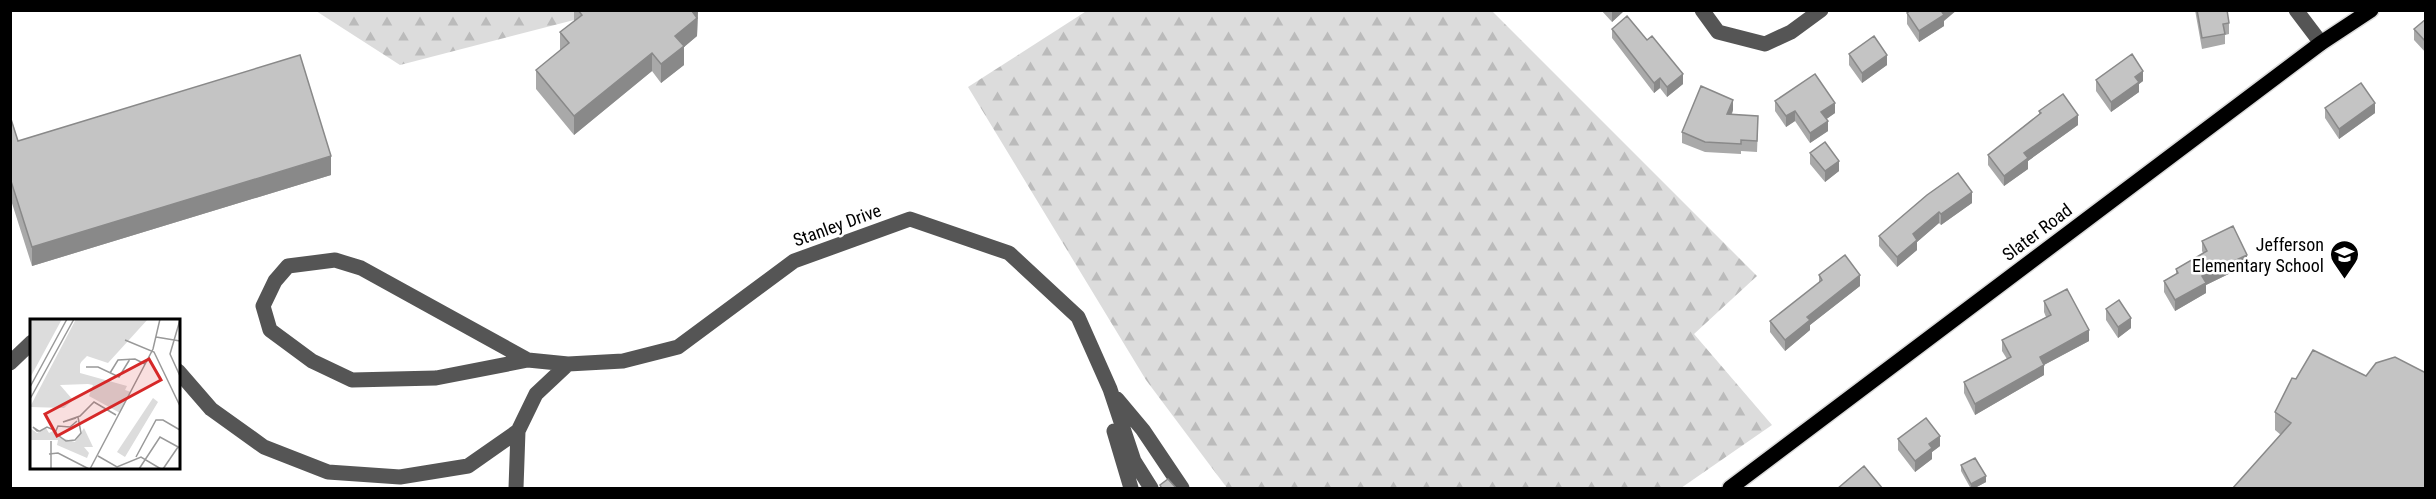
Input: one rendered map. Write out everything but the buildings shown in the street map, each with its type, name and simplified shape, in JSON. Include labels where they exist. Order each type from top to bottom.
[{"type":"main road","name":"Slater Road","points":[[1730,489],[2321,43],[2371,10]]},
{"type":"street","points":[[1702,10],[1718,32],[1765,45],[1791,32],[1821,10]]},
{"type":"street","points":[[2296,10],[2321,43]]},
{"type":"street","name":"Stanley Drive","points":[[528,360],[361,268],[335,260],[288,266],[275,281],[263,306],[270,330],[312,361],[352,380],[436,378],[528,360],[568,364],[623,361],[678,347],[794,261],[910,219],[1009,253],[1078,316],[1110,389],[1134,461],[1151,489]]},
{"type":"street","points":[[11,361],[30,344]]},
{"type":"street","points":[[516,489],[518,431],[536,394],[568,364]]},
{"type":"street","points":[[180,373],[212,409],[264,447],[328,472],[400,477],[468,466],[518,431]]},
{"type":"street","name":"Stanley Drive","points":[[1110,389],[1115,437],[1131,489]]},
{"type":"street","name":"Stanley Drive","points":[[1110,389],[1143,430],[1182,489]]},
{"type":"green space","points":[[1088,10],[1492,11],[1757,276],[1694,334],[1772,425],[1681,488],[1227,488],[1146,380],[968,87]]},
{"type":"green space","points":[[316,11],[609,11],[400,65]]},
{"type":"place","name":"Jefferson Elementary School","points":[[2345,280]]}]
